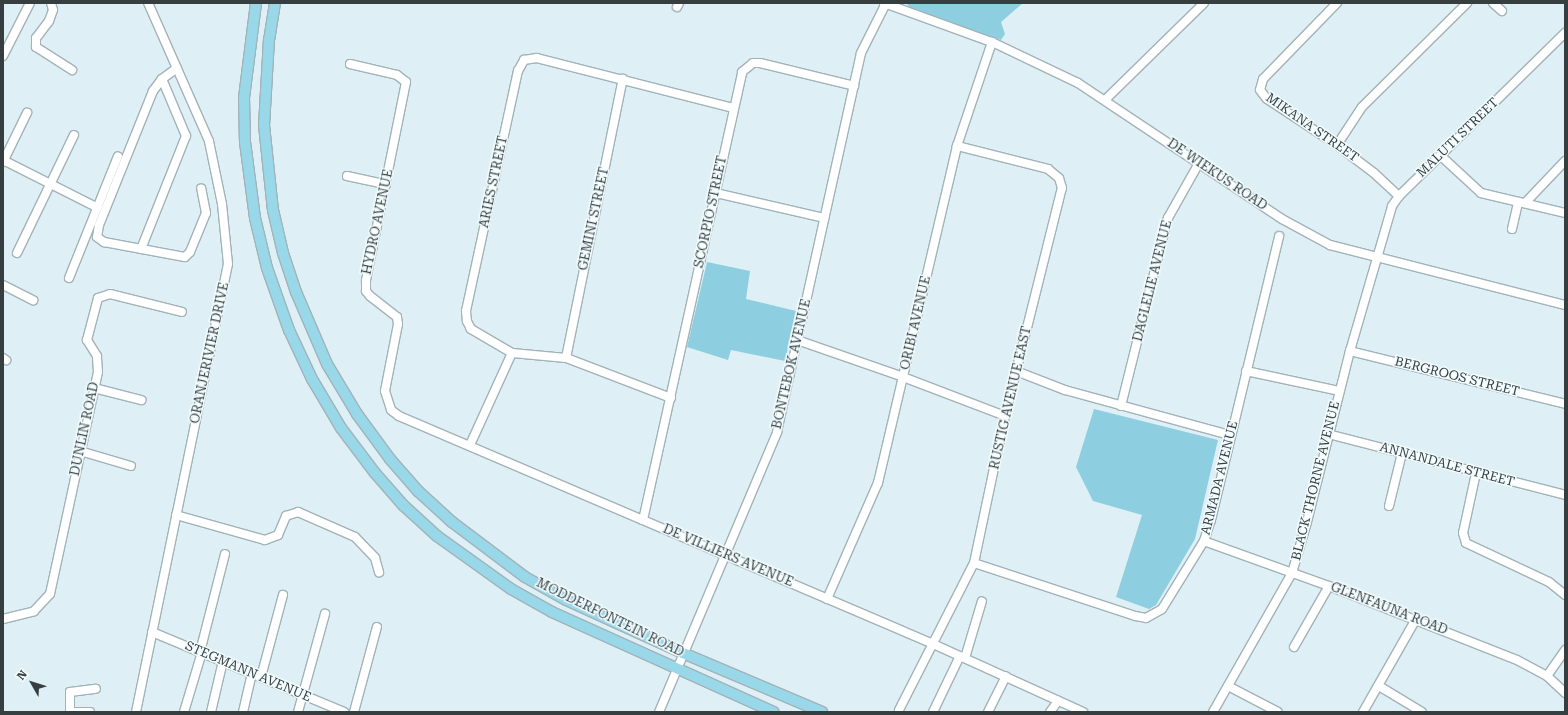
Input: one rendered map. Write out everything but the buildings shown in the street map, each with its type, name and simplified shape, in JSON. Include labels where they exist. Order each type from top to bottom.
[{"type":"main road","name":"MODDERFONTEIN ROAD","points":[[256,3],[244,98],[245,142],[255,218],[267,268],[289,330],[312,379],[342,428],[375,473],[403,505],[437,536],[476,566],[552,612],[773,712]]},
{"type":"main road","name":"MODDERFONTEIN ROAD","points":[[275,3],[269,39],[264,125],[273,210],[296,292],[312,333],[357,414],[390,459],[418,491],[452,522],[491,553],[525,577],[566,600],[683,653],[822,712]]},
{"type":"street","points":[[3,56],[30,3]]},
{"type":"street","points":[[51,3],[53,10],[49,21],[36,38],[36,47],[72,70]]},
{"type":"street","name":"ORANJERIVIER DRIVE","points":[[136,712],[228,264],[222,204],[209,141],[148,3]]},
{"type":"street","name":"BONTEBOK AVENUE","points":[[659,712],[683,653],[727,556],[777,432],[854,86],[865,43],[886,3]]},
{"type":"street","name":"DE WIEKUS ROAD","points":[[886,3],[911,14],[992,42],[1046,66],[1106,99],[1199,163],[1308,234],[1330,244],[1377,259],[1565,305]]},
{"type":"street","points":[[903,3],[911,14]]},
{"type":"street","points":[[1106,99],[1204,3]]},
{"type":"street","name":"MIKANA STREET","points":[[1337,3],[1263,79],[1260,90],[1267,99],[1337,145],[1374,173],[1399,196]]},
{"type":"street","points":[[1337,145],[1362,108],[1467,3]]},
{"type":"street","points":[[1493,3],[1502,11]]},
{"type":"street","name":"MALUTI STREET","points":[[1377,259],[1387,220],[1399,196],[1565,33]]},
{"type":"street","name":"ORIBI AVENUE","points":[[827,599],[878,483],[957,146],[992,42]]},
{"type":"street","points":[[3,62],[10,44]]},
{"type":"street","name":"ARIES STREET","points":[[512,353],[471,329],[467,321],[466,311],[518,71],[524,60],[530,58],[623,79]]},
{"type":"street","name":"SCORPIO STREET","points":[[643,520],[742,72],[753,63],[854,86]]},
{"type":"street","name":"HYDRO AVENUE","points":[[350,64],[401,76],[407,86],[366,281],[366,291],[370,296],[397,317],[398,324],[385,391]]},
{"type":"street","points":[[177,68],[162,79],[153,91],[96,232],[97,237],[104,242],[182,257],[188,255],[206,213],[201,188]]},
{"type":"street","points":[[141,249],[186,136],[162,79]]},
{"type":"street","points":[[623,79],[733,108]]},
{"type":"street","name":"GEMINI STREET","points":[[566,358],[623,79]]},
{"type":"street","points":[[27,113],[3,161],[98,208]]},
{"type":"street","points":[[17,253],[74,135]]},
{"type":"street","name":"RUSTIG AVENUE EAST","points":[[899,710],[931,643],[974,563],[1005,416],[1061,182],[1057,175],[1048,169],[957,146]]},
{"type":"street","points":[[69,278],[118,156]]},
{"type":"street","points":[[1441,156],[1482,193],[1565,213]]},
{"type":"street","points":[[1512,229],[1522,202],[1565,161]]},
{"type":"street","name":"DAGLELIE AVENUE","points":[[1121,406],[1168,218],[1199,163]]},
{"type":"street","points":[[347,176],[386,184]]},
{"type":"street","points":[[716,192],[824,218]]},
{"type":"street","name":"ARMADA AVENUE","points":[[974,563],[1146,618],[1162,609],[1204,541],[1279,236]]},
{"type":"street","name":"BLACK THORNE AVENUE","points":[[1213,712],[1292,573],[1307,522],[1339,391],[1377,259]]},
{"type":"street","points":[[3,285],[33,300]]},
{"type":"street","name":"DUNLIN ROAD","points":[[3,619],[34,611],[50,594],[99,363],[87,340],[96,302],[101,295],[110,294],[182,312]]},
{"type":"street","points":[[797,340],[904,377],[1005,416]]},
{"type":"street","name":"BERGROOS STREET","points":[[1350,351],[1565,404]]},
{"type":"street","points":[[470,445],[512,353],[566,358],[671,398]]},
{"type":"street","points":[[1016,371],[1065,390],[1230,434]]},
{"type":"street","points":[[1246,371],[1339,391]]},
{"type":"street","points":[[94,388],[141,400]]},
{"type":"street","name":"DE VILLIERS AVENUE","points":[[385,391],[389,406],[399,416],[931,643],[1083,712]]},
{"type":"street","name":"ANNANDALE STREET","points":[[1328,434],[1565,495]]},
{"type":"street","points":[[80,451],[131,466]]},
{"type":"street","points":[[1390,506],[1402,453]]},
{"type":"street","points":[[1476,473],[1463,532],[1466,543],[1548,582],[1565,595]]},
{"type":"street","points":[[176,516],[265,540],[278,535],[286,516],[298,512],[355,537],[375,558],[379,572]]},
{"type":"street","name":"GLENFAUNA ROAD","points":[[1204,541],[1416,619],[1517,660],[1548,676],[1565,693]]},
{"type":"street","points":[[184,712],[201,652],[225,554]]},
{"type":"street","points":[[1294,647],[1329,586]]},
{"type":"street","points":[[261,677],[283,595]]},
{"type":"street","points":[[933,712],[963,657],[982,601]]},
{"type":"street","points":[[298,712],[325,614]]},
{"type":"street","points":[[1363,712],[1416,619]]},
{"type":"street","points":[[354,712],[377,627]]},
{"type":"street","name":"STEGMANN AVENUE","points":[[152,632],[344,712]]},
{"type":"street","points":[[1548,676],[1565,650]]},
{"type":"street","points":[[211,712],[223,661]]},
{"type":"street","points":[[243,712],[252,673]]},
{"type":"street","points":[[988,712],[1006,676]]},
{"type":"street","points":[[1228,686],[1278,712]]},
{"type":"street","points":[[1379,686],[1422,712]]},
{"type":"street","points":[[90,712],[72,712],[70,692],[96,689]]},
{"type":"street","points":[[1050,712],[1058,700]]},
{"type":"shaded area","points":[[906,3],[1023,3],[1001,22],[1005,34],[1001,40],[913,11]]},
{"type":"shaded area","points":[[707,262],[750,271],[746,299],[796,311],[785,361],[731,350],[728,360],[687,347]]},
{"type":"shaded area","points":[[1094,409],[1218,440],[1195,539],[1156,605],[1149,609],[1116,597],[1142,515],[1093,501],[1076,467]]}]
